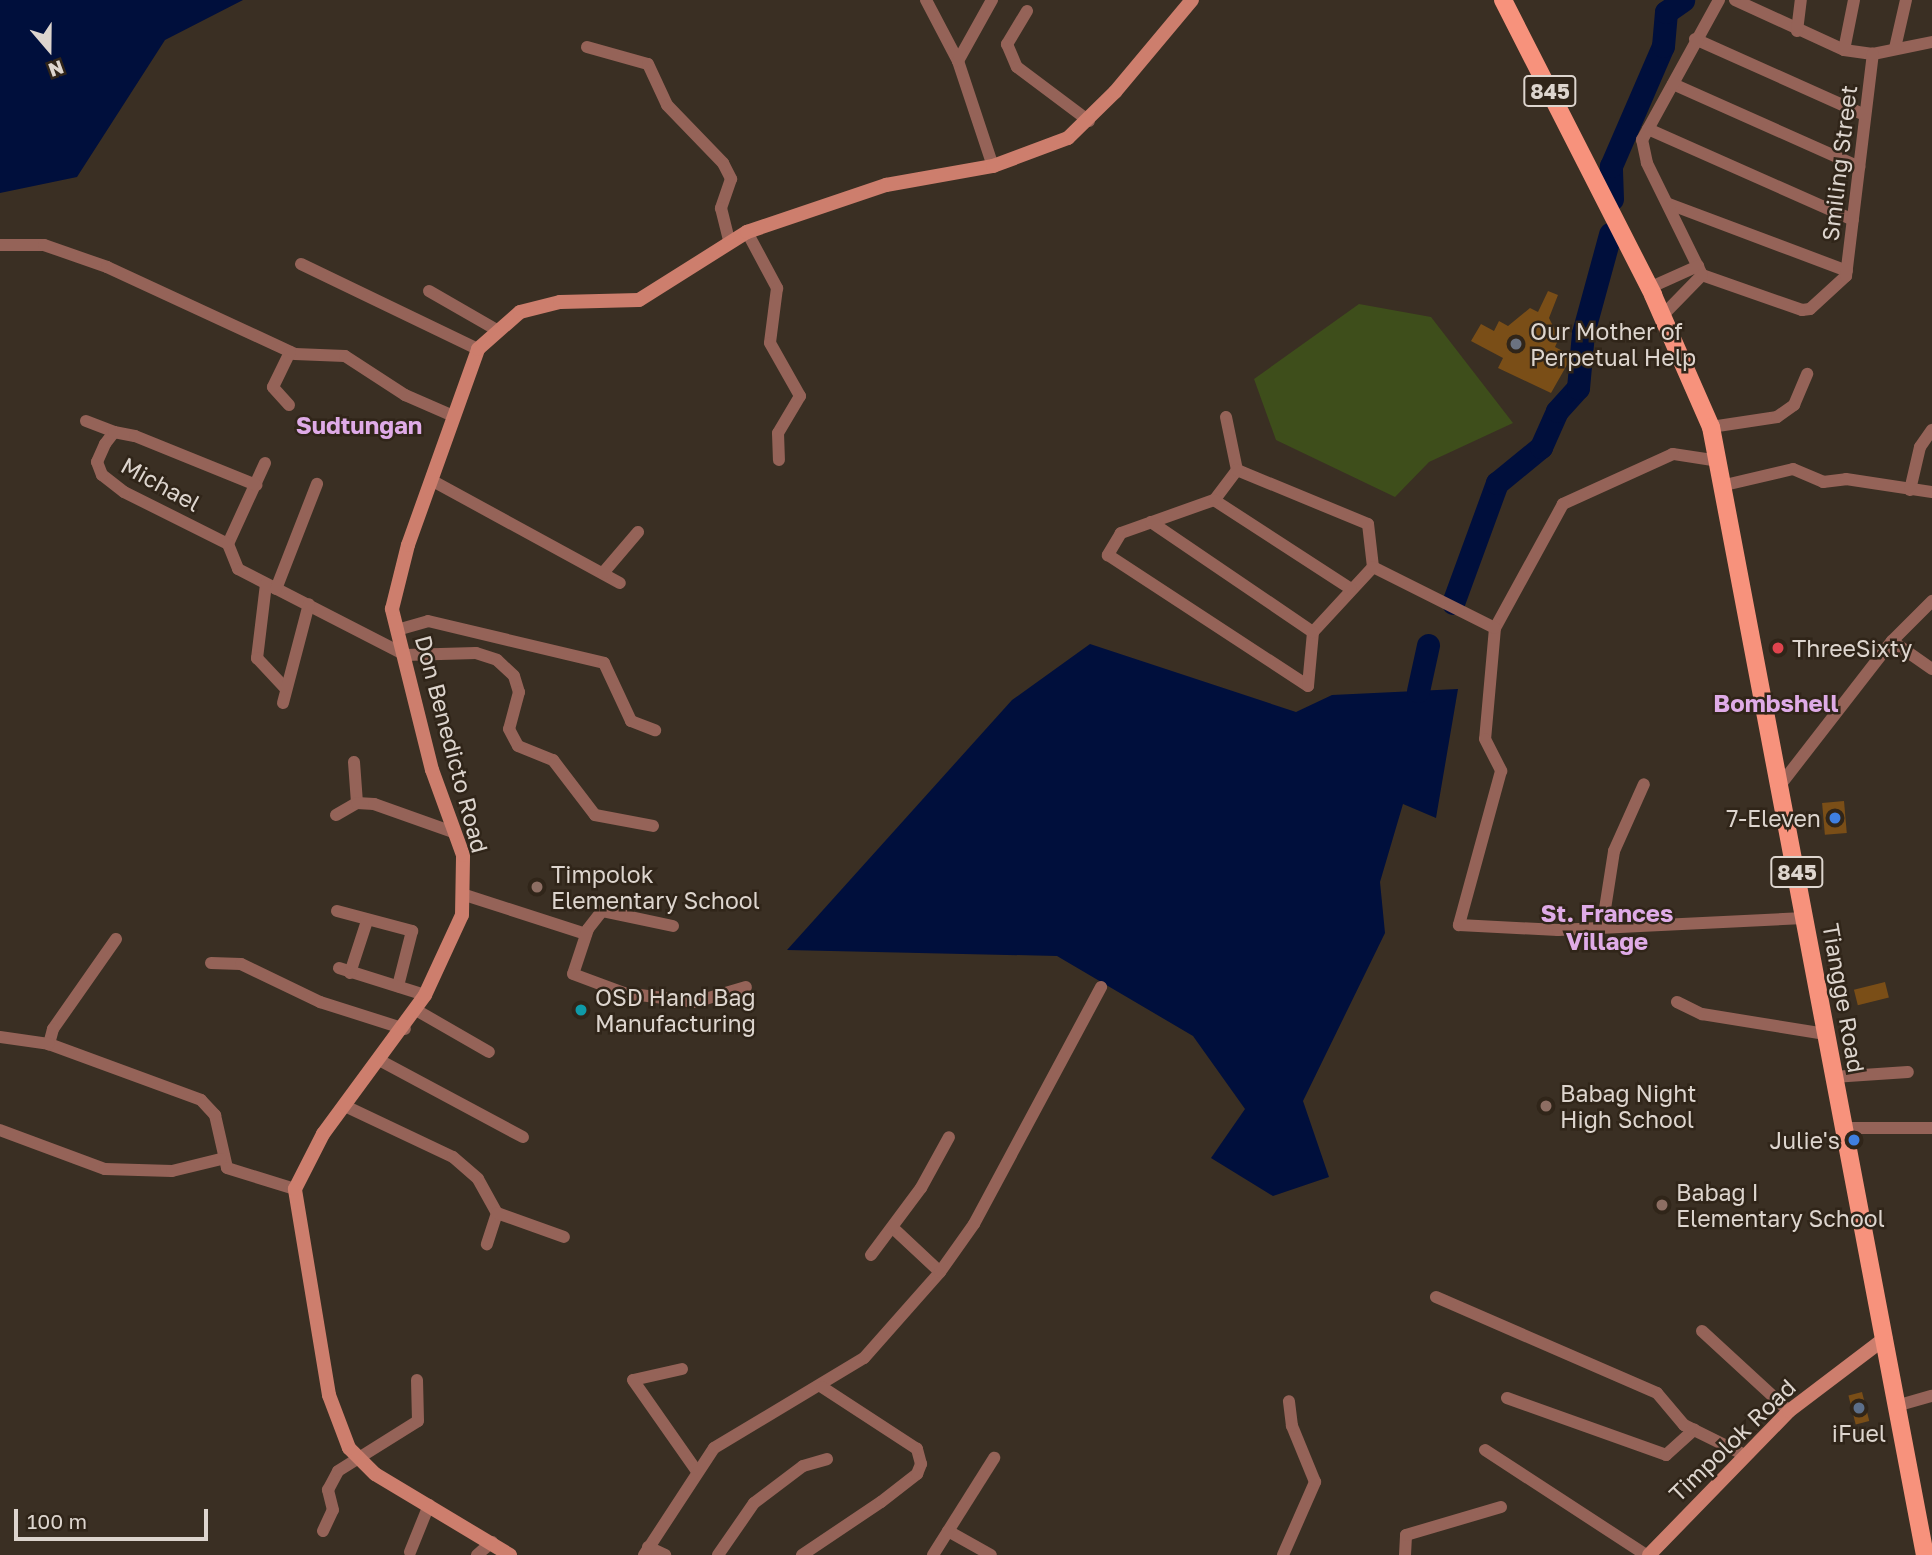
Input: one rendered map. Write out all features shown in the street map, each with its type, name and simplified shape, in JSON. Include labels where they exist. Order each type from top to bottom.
[{"type":"main road","name":"Tiangge Road","points":[[1503,0],[1649,288],[1711,427],[1726,485],[1825,1034],[1896,1406],[1927,1546]]},
{"type":"street","points":[[926,0],[958,61],[993,166]]},
{"type":"street","points":[[958,61],[992,0]]},
{"type":"street","name":"Don Benedicto Road","points":[[295,1189],[323,1134],[405,1028],[446,959],[465,895],[463,855],[432,770],[397,630],[393,592],[478,349],[495,329],[541,305],[639,300],[729,240],[747,233],[886,186],[993,166],[1068,138],[1088,121],[1192,0]]},
{"type":"street","points":[[1700,271],[1669,204],[1645,135],[1695,38],[1719,0]]},
{"type":"street","points":[[1735,0],[1797,31],[1844,50],[1873,54],[1932,42]]},
{"type":"street","points":[[1797,31],[1801,0]]},
{"type":"street","points":[[1844,50],[1854,0]]},
{"type":"street","points":[[1895,48],[1906,0]]},
{"type":"street","points":[[1027,11],[1007,44],[1017,67],[1088,121]]},
{"type":"street","points":[[1695,38],[1865,115]]},
{"type":"street","points":[[587,47],[648,64],[667,105],[723,163],[731,179],[721,208],[729,240]]},
{"type":"street","name":"Smiling Street","points":[[1846,274],[1873,54]]},
{"type":"street","points":[[1673,84],[1859,167]]},
{"type":"street","points":[[1645,135],[1853,220]]},
{"type":"street","points":[[1649,288],[1700,271],[1802,310],[1810,309],[1846,274],[1669,204]]},
{"type":"street","points":[[747,233],[777,288],[770,343],[800,396],[778,433],[779,460]]},
{"type":"street","points":[[0,245],[44,245],[107,267],[290,352],[345,356],[405,395],[453,416]]},
{"type":"street","points":[[301,264],[478,349]]},
{"type":"street","points":[[1662,316],[1700,271]]},
{"type":"street","points":[[429,290],[495,329]]},
{"type":"street","points":[[289,405],[273,387],[290,352]]},
{"type":"street","points":[[1711,427],[1777,417],[1794,405],[1807,373]]},
{"type":"street","points":[[1226,417],[1237,470],[1214,500],[1121,533],[1110,549],[1112,560],[1308,686],[1313,632],[1373,567]]},
{"type":"street","points":[[86,421],[114,432]]},
{"type":"street","points":[[1910,490],[1920,447],[1932,430]]},
{"type":"street","name":"Michael","points":[[228,544],[124,492],[102,475],[97,462],[114,432],[256,485]]},
{"type":"street","points":[[1720,461],[1673,454],[1580,492],[1563,505],[1495,628],[1485,738],[1501,771],[1460,925],[1602,928],[1804,918]]},
{"type":"street","points":[[265,463],[228,544],[230,558],[238,569],[405,655],[476,653],[497,660],[514,676],[519,692],[509,729],[518,746],[553,760],[595,815],[653,826]]},
{"type":"street","points":[[1726,485],[1793,469],[1823,482],[1846,479],[1932,492]]},
{"type":"street","points":[[1237,470],[1368,524],[1373,567]]},
{"type":"street","points":[[431,480],[620,583]]},
{"type":"street","points":[[286,689],[257,658],[271,587],[317,484]]},
{"type":"street","points":[[1214,500],[1351,589]]},
{"type":"street","points":[[1151,523],[1313,632]]},
{"type":"street","points":[[603,573],[638,532]]},
{"type":"street","points":[[1373,567],[1495,628]]},
{"type":"street","points":[[1781,784],[1892,641],[1932,601]]},
{"type":"street","points":[[283,703],[309,604]]},
{"type":"street","points":[[397,630],[428,621],[604,663],[631,721],[655,730]]},
{"type":"street","points":[[1892,641],[1932,669]]},
{"type":"street","points":[[354,762],[357,803]]},
{"type":"street","points":[[1602,928],[1614,851],[1644,784]]},
{"type":"street","points":[[336,815],[357,803],[381,805],[453,832]]},
{"type":"street","points":[[465,895],[586,934]]},
{"type":"street","points":[[337,911],[412,931],[398,986]]},
{"type":"street","points":[[673,926],[602,911],[586,934],[573,974],[595,985],[695,1002],[746,987]]},
{"type":"street","points":[[367,921],[344,971],[425,995]]},
{"type":"street","points":[[49,1044],[53,1028],[116,939]]},
{"type":"street","points":[[211,963],[242,964],[320,1002],[405,1028]]},
{"type":"street","points":[[665,1555],[646,1551],[696,1470],[713,1448],[822,1387],[864,1358],[940,1272],[974,1224],[1101,987]]},
{"type":"street","points":[[1677,1002],[1702,1014],[1825,1034]]},
{"type":"street","points":[[416,1010],[489,1052]]},
{"type":"street","points":[[0,1037],[49,1044],[201,1100],[215,1115],[222,1159],[232,1171],[295,1189],[330,1395],[339,1427],[358,1460],[510,1555]]},
{"type":"street","points":[[381,1061],[523,1137]]},
{"type":"street","points":[[1833,1077],[1908,1072]]},
{"type":"street","points":[[345,1106],[453,1157],[486,1189],[497,1213],[487,1244]]},
{"type":"street","points":[[1843,1128],[1932,1128]]},
{"type":"street","points":[[0,1130],[105,1169],[173,1171],[222,1159]]},
{"type":"street","points":[[870,1255],[893,1228],[949,1137]]},
{"type":"street","points":[[497,1213],[564,1237]]},
{"type":"street","points":[[893,1228],[940,1272]]},
{"type":"street","points":[[1436,1297],[1657,1393],[1694,1430],[1745,1455]]},
{"type":"street","points":[[1702,1331],[1789,1411]]},
{"type":"street","name":"Timpolok Road","points":[[1648,1555],[1789,1411],[1885,1338]]},
{"type":"street","points":[[682,1369],[633,1380],[696,1470]]},
{"type":"street","points":[[323,1531],[333,1510],[328,1497],[331,1482],[358,1460],[418,1421],[417,1380]]},
{"type":"street","points":[[802,1555],[881,1502],[917,1474],[921,1464],[917,1449],[822,1387]]},
{"type":"street","points":[[1896,1406],[1932,1396]]},
{"type":"street","points":[[1507,1398],[1666,1455],[1694,1430]]},
{"type":"street","points":[[1283,1555],[1315,1482],[1292,1426],[1289,1401]]},
{"type":"street","points":[[1485,1450],[1648,1555]]},
{"type":"street","points":[[933,1555],[994,1458]]},
{"type":"street","points":[[718,1555],[754,1503],[803,1466],[827,1459]]},
{"type":"street","points":[[410,1552],[429,1504]]},
{"type":"street","points":[[1405,1555],[1406,1535],[1501,1507]]},
{"type":"street","points":[[948,1531],[991,1555]]},
{"type":"street","points":[[477,1555],[492,1542]]},
{"type":"green space","points":[[1359,304],[1431,317],[1513,423],[1429,462],[1395,497],[1276,440],[1254,379]]},
{"type":"water","points":[[0,0],[243,0],[165,40],[77,177],[0,193]]},
{"type":"water","points":[[1090,644],[1296,712],[1332,695],[1458,689],[1436,818],[1403,804],[1380,882],[1385,933],[1303,1101],[1329,1177],[1273,1196],[1211,1158],[1245,1109],[1193,1036],[1057,956],[787,950],[1012,700]]},
{"type":"building","name":"Our Mother of Perpetual Help","points":[[1548,291],[1558,295],[1549,318],[1559,338],[1555,347],[1572,356],[1551,393],[1498,368],[1503,358],[1471,341],[1481,324],[1494,331],[1499,321],[1508,326],[1530,308],[1538,312]]},
{"type":"building","name":"7-Eleven","points":[[1844,801],[1847,833],[1825,835],[1822,803]]},
{"type":"building","points":[[1885,982],[1889,998],[1858,1005],[1854,990]]},
{"type":"building","name":"iFuel","points":[[1862,1392],[1869,1421],[1856,1424],[1848,1395]]},
{"type":"waterway","points":[[1612,199],[1611,166],[1663,46],[1666,12],[1683,0]]},
{"type":"waterway","points":[[1453,603],[1497,483],[1541,447],[1557,411],[1578,388],[1583,333],[1610,234]]},
{"type":"waterway","points":[[1418,691],[1428,645]]},
{"type":"place","name":"Our Mother of Perpetual Help","points":[[1516,344]]},
{"type":"place","name":"ThreeSixty","points":[[1778,648]]},
{"type":"place","name":"7-Eleven","points":[[1835,818]]},
{"type":"place","name":"Timpolok Elementary School","points":[[537,887]]},
{"type":"place","name":"OSD Hand Bag Manufacturing","points":[[581,1010]]},
{"type":"place","name":"Babag Night High School","points":[[1546,1106]]},
{"type":"place","name":"Julie's","points":[[1854,1140]]},
{"type":"place","name":"Babag I Elementary School","points":[[1662,1205]]},
{"type":"place","name":"iFuel","points":[[1859,1408]]},
{"type":"district","name":"Sudtungan","points":[[359,425]]},
{"type":"district","name":"Bombshell","points":[[1776,703]]},
{"type":"district","name":"St. Frances Village","points":[[1607,927]]}]
